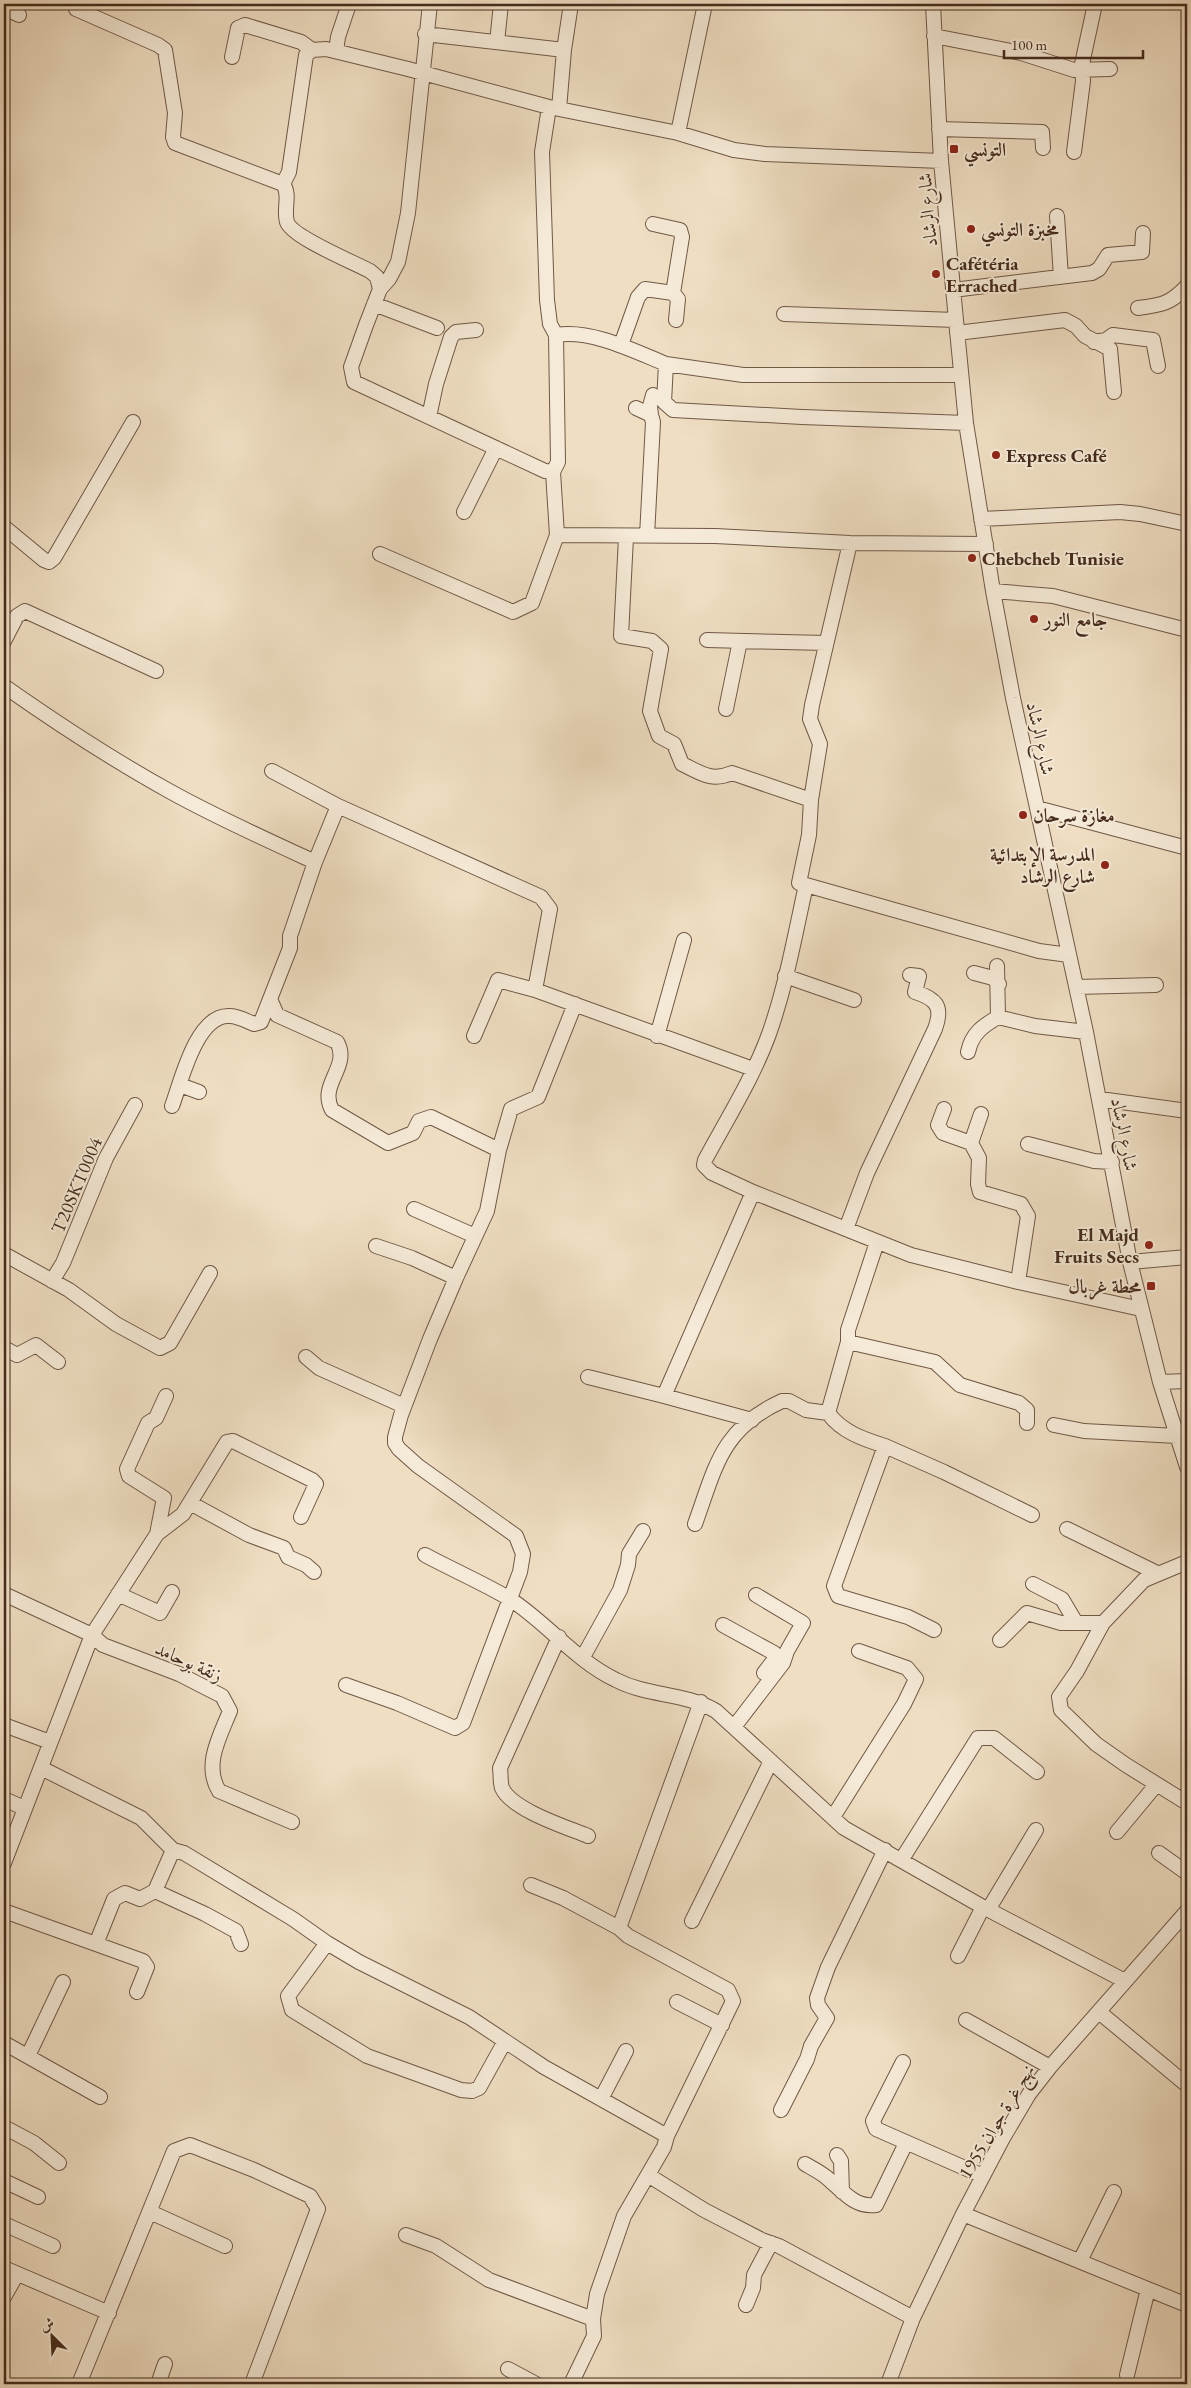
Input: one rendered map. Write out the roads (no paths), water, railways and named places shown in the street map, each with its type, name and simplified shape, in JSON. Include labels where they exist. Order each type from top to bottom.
[{"type":"street","points":[[336,51],[349,4]]},
{"type":"street","points":[[430,4],[425,34],[421,100],[408,213],[398,262],[390,279],[380,289],[350,367],[354,382],[545,471],[553,472]]},
{"type":"street","points":[[497,42],[501,4]]},
{"type":"street","points":[[380,554],[514,612],[532,604],[557,535],[553,472],[558,462],[556,335],[550,324],[547,300],[542,152],[554,108],[571,4]]},
{"type":"street","points":[[678,133],[705,4]]},
{"type":"street","name":"شارع الرشاد","points":[[933,4],[941,161],[956,326],[966,423],[993,591],[1037,808],[1100,1099],[1130,1262],[1160,1382],[1187,1467]]},
{"type":"street","points":[[1074,152],[1082,81],[1081,70],[1095,4]]},
{"type":"street","points":[[4,8],[18,16]]},
{"type":"street","points":[[76,9],[158,44],[165,50],[175,113],[173,137],[175,143],[283,184],[287,190],[287,222],[292,229],[316,244],[370,271],[377,277],[380,289]]},
{"type":"street","points":[[232,57],[238,28],[246,25],[301,42],[312,50],[336,51],[554,108],[678,133],[734,150],[764,154],[941,161]]},
{"type":"street","points":[[425,34],[564,50]]},
{"type":"street","points":[[934,36],[1021,54],[1081,70],[1110,69]]},
{"type":"street","points":[[283,184],[290,172],[306,55],[312,50]]},
{"type":"street","points":[[939,128],[1042,132],[1043,148]]},
{"type":"street","points":[[1057,216],[1061,277]]},
{"type":"street","points":[[653,224],[680,230],[682,237],[674,293]]},
{"type":"street","points":[[953,290],[1092,273],[1099,269],[1108,255],[1142,252],[1143,233]]},
{"type":"street","points":[[1138,308],[1165,304],[1175,299],[1187,286]]},
{"type":"street","points":[[621,345],[638,296],[646,289],[674,293],[678,298],[676,320]]},
{"type":"street","points":[[374,304],[437,328]]},
{"type":"street","points":[[784,314],[956,326],[1065,320],[1094,342],[1110,349],[1114,392]]},
{"type":"street","points":[[429,417],[436,384],[451,336],[456,332],[476,330]]},
{"type":"street","points":[[556,335],[569,333],[621,345],[666,364],[743,375],[961,374]]},
{"type":"street","points":[[1094,342],[1106,340],[1114,335],[1154,340],[1158,366]]},
{"type":"street","points":[[666,364],[664,402],[673,410],[802,418],[966,423]]},
{"type":"street","points":[[647,536],[653,422],[650,406],[652,395]]},
{"type":"street","points":[[636,408],[651,415]]},
{"type":"street","points":[[4,527],[44,560],[50,562],[133,422]]},
{"type":"street","points":[[464,512],[496,448]]},
{"type":"street","points":[[982,519],[1120,512],[1140,514],[1187,524]]},
{"type":"street","points":[[557,535],[850,543],[986,544]]},
{"type":"street","points":[[626,537],[621,636],[652,641],[661,650],[650,711],[659,736],[674,744],[682,764],[710,777],[720,778],[732,773],[811,800]]},
{"type":"street","points":[[850,543],[810,719],[820,744],[811,800],[809,835],[799,883],[1039,951],[1070,956]]},
{"type":"street","points":[[993,591],[1053,596],[1187,630]]},
{"type":"street","points":[[4,641],[17,616],[24,611],[156,671]]},
{"type":"street","points":[[707,640],[826,643]]},
{"type":"street","points":[[726,709],[740,641]]},
{"type":"street","points":[[4,686],[76,736],[170,792],[222,819],[315,862]]},
{"type":"street","points":[[272,771],[338,806],[541,897],[550,909],[534,990]]},
{"type":"street","points":[[172,1106],[187,1059],[208,1026],[216,1019],[226,1016],[235,1016],[254,1024],[260,1022],[290,948],[290,936],[315,862],[338,806]]},
{"type":"street","points":[[1037,808],[1187,848]]},
{"type":"street","points":[[806,885],[785,976],[768,1035],[753,1069],[704,1165],[712,1173],[752,1192],[911,1255],[1018,1282],[1141,1309]]},
{"type":"street","points":[[657,1036],[684,940]]},
{"type":"street","points":[[997,966],[999,984],[998,1017]]},
{"type":"street","points":[[974,973],[993,978],[999,984]]},
{"type":"street","points":[[846,1229],[867,1173],[936,1029],[940,1016],[937,1006],[929,996],[915,992],[919,976],[910,975]]},
{"type":"street","points":[[785,976],[854,1000]]},
{"type":"street","points":[[474,1036],[498,980],[575,1004],[657,1036],[753,1069]]},
{"type":"street","points":[[1076,987],[1156,986]]},
{"type":"street","points":[[270,999],[277,1015],[338,1042],[342,1058],[328,1092],[328,1102],[337,1113],[388,1143],[413,1133],[419,1121],[431,1117],[498,1150]]},
{"type":"street","points":[[346,1685],[397,1703],[441,1723],[455,1728],[460,1727],[520,1572],[523,1554],[516,1536],[418,1466],[399,1449],[395,1443],[395,1436],[404,1406],[456,1278],[487,1212],[498,1150],[511,1109],[538,1097],[575,1004]]},
{"type":"street","points":[[968,1052],[970,1040],[978,1031],[998,1017],[1035,1026],[1086,1032]]},
{"type":"street","points":[[180,1085],[199,1092]]},
{"type":"street","points":[[1100,1099],[1187,1111]]},
{"type":"street","name":"T20SKT0004","points":[[52,1281],[63,1264],[106,1158],[135,1105]]},
{"type":"street","points":[[944,1110],[938,1125],[943,1133],[971,1143],[979,1158],[978,1184],[980,1192],[1021,1204],[1028,1216],[1018,1282]]},
{"type":"street","points":[[971,1143],[981,1114]]},
{"type":"street","points":[[1028,1144],[1094,1161],[1112,1162]]},
{"type":"street","points":[[664,1396],[752,1192]]},
{"type":"street","points":[[414,1209],[476,1236]]},
{"type":"street","points":[[828,1413],[848,1342],[848,1330],[877,1242]]},
{"type":"street","points":[[376,1246],[412,1258],[456,1278]]},
{"type":"street","points":[[4,1254],[52,1281],[116,1324],[160,1348],[170,1343],[210,1273]]},
{"type":"street","points":[[1130,1262],[1187,1257]]},
{"type":"street","points":[[848,1342],[935,1362],[960,1385],[1019,1403],[1027,1410],[1027,1423]]},
{"type":"street","points":[[4,1348],[17,1355],[36,1344],[58,1362]]},
{"type":"street","points":[[306,1357],[319,1368],[404,1406]]},
{"type":"street","points":[[588,1377],[752,1420]]},
{"type":"street","points":[[1160,1382],[1187,1381]]},
{"type":"street","points":[[157,1534],[164,1498],[129,1476],[126,1469],[148,1423],[156,1418],[166,1396]]},
{"type":"street","points":[[695,1524],[722,1452],[738,1429],[782,1401],[789,1401],[806,1410],[828,1413],[840,1427],[848,1432],[944,1472],[1032,1515]]},
{"type":"street","points":[[1054,1425],[1084,1431],[1177,1436]]},
{"type":"street","points":[[4,1862],[92,1635],[157,1534],[183,1514],[227,1442],[233,1441],[312,1480],[316,1484],[301,1517]]},
{"type":"street","points":[[885,1446],[834,1586],[838,1596],[908,1617],[934,1630]]},
{"type":"street","points":[[190,1503],[249,1535],[284,1548],[288,1557],[306,1564],[314,1572]]},
{"type":"street","points":[[1067,1529],[1157,1573]]},
{"type":"street","points":[[583,1657],[620,1590],[628,1565],[629,1554],[643,1531]]},
{"type":"street","points":[[425,1555],[510,1600],[615,1680],[640,1690],[683,1696],[701,1702],[731,1724],[844,1828],[902,1859],[985,1908],[1125,1981]]},
{"type":"street","points":[[1187,1562],[1157,1573],[1135,1588],[1103,1623],[1077,1671],[1059,1697],[1061,1710],[1096,1744],[1156,1785],[1187,1803]]},
{"type":"street","points":[[1034,1584],[1062,1599],[1075,1621]]},
{"type":"street","points":[[118,1594],[160,1613],[172,1592]]},
{"type":"street","name":"زنقة بوحامد","points":[[4,1594],[92,1635],[103,1645],[179,1674],[222,1696],[230,1711],[214,1751],[212,1773],[214,1783],[219,1791],[292,1822]]},
{"type":"street","points":[[731,1724],[783,1663],[787,1650],[803,1623],[756,1595]]},
{"type":"street","points":[[1000,1640],[1027,1613],[1060,1622],[1103,1623]]},
{"type":"street","points":[[723,1625],[774,1653],[774,1660],[731,1724]]},
{"type":"street","points":[[559,1637],[500,1768],[502,1788],[515,1802],[542,1817],[588,1836]]},
{"type":"street","points":[[833,1817],[904,1704],[916,1679],[907,1668],[859,1651]]},
{"type":"street","points":[[619,1928],[701,1702]]},
{"type":"street","points":[[4,1725],[50,1742]]},
{"type":"street","points":[[902,1859],[978,1738],[994,1738],[1037,1772]]},
{"type":"street","points":[[692,1921],[770,1761]]},
{"type":"street","points":[[41,1768],[141,1818],[172,1850],[184,1853],[293,1919],[326,1943],[388,1978],[469,2016],[505,2041],[667,2136]]},
{"type":"street","points":[[1117,1832],[1156,1785]]},
{"type":"street","points":[[4,1799],[24,1808]]},
{"type":"street","points":[[958,1956],[985,1908],[1036,1830]]},
{"type":"street","points":[[96,1944],[114,1900],[125,1893],[140,1899],[155,1891],[172,1850]]},
{"type":"street","points":[[781,2110],[807,2059],[811,2046],[828,2018],[818,2005],[817,1998],[828,1966],[885,1850]]},
{"type":"street","points":[[1159,1853],[1187,1873]]},
{"type":"street","points":[[531,1884],[563,1898],[619,1928],[628,1936],[728,1990],[733,2001],[667,2136],[664,2146],[624,2216],[602,2279],[593,2319],[594,2336],[571,2384]]},
{"type":"street","points":[[155,1891],[205,1914],[236,1931],[241,1944]]},
{"type":"street","name":"نهج غرة جوان 1955","points":[[888,2384],[913,2318],[963,2214],[1029,2094],[1050,2067],[1187,1911]]},
{"type":"street","points":[[4,1912],[143,1961],[146,1967],[137,1992]]},
{"type":"street","points":[[326,1943],[288,1996],[292,2010],[367,2056],[461,2090],[472,2091],[479,2088],[505,2041]]},
{"type":"street","points":[[28,2056],[63,1982]]},
{"type":"street","points":[[677,2002],[722,2025]]},
{"type":"street","points":[[1099,2012],[1187,2085]]},
{"type":"street","points":[[966,2020],[1050,2067]]},
{"type":"street","points":[[4,2042],[100,2097]]},
{"type":"street","points":[[601,2099],[626,2051]]},
{"type":"street","points":[[904,2062],[873,2121],[876,2129],[906,2144],[983,2176]]},
{"type":"street","points":[[4,2127],[34,2143],[59,2163]]},
{"type":"street","points":[[805,2164],[825,2176],[854,2202],[866,2206],[876,2205],[906,2144]]},
{"type":"street","points":[[79,2384],[174,2151],[190,2145],[254,2170],[310,2196],[318,2209],[252,2384]]},
{"type":"street","points":[[837,2154],[841,2161],[842,2192]]},
{"type":"street","points":[[648,2175],[704,2210],[913,2318]]},
{"type":"street","points":[[4,2181],[38,2197]]},
{"type":"street","points":[[1080,2261],[1114,2192]]},
{"type":"street","points":[[150,2212],[225,2246]]},
{"type":"street","points":[[963,2214],[1187,2304]]},
{"type":"street","points":[[4,2224],[53,2246]]},
{"type":"street","points":[[406,2235],[436,2246],[489,2280],[593,2319]]},
{"type":"street","points":[[746,2306],[753,2288],[754,2275],[771,2243]]},
{"type":"street","points":[[4,2268],[109,2312]]},
{"type":"street","points":[[4,2297],[17,2274]]},
{"type":"street","points":[[1127,2376],[1148,2289]]},
{"type":"street","points":[[158,2384],[165,2364]]},
{"type":"street","points":[[508,2369],[536,2384]]},
{"type":"place","name":"التونسي","points":[[954,149]]},
{"type":"place","name":"مخبزة التونسي","points":[[971,229]]},
{"type":"place","name":"Cafétéria Errached","points":[[936,274]]},
{"type":"place","name":"Express Café","points":[[996,455]]},
{"type":"place","name":"Chebcheb Tunisie","points":[[972,558]]},
{"type":"place","name":"جامع النور","points":[[1034,619]]},
{"type":"place","name":"مغازة سرحان","points":[[1023,815]]},
{"type":"place","name":"المدرسة الإبتدائية شارع الرشاد","points":[[1105,865]]},
{"type":"place","name":"El Majd Fruits Secs","points":[[1149,1245]]},
{"type":"place","name":"محطة غربال","points":[[1151,1286]]}]
